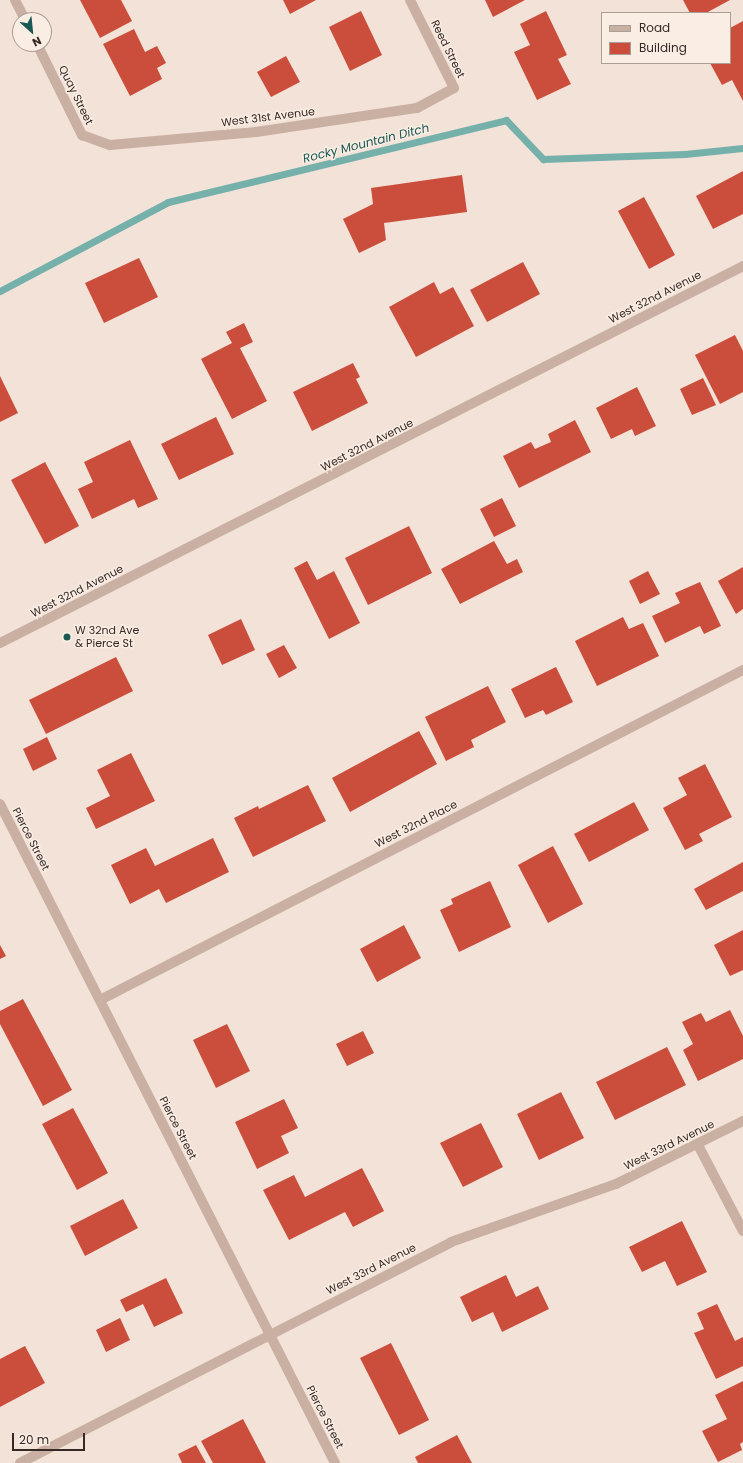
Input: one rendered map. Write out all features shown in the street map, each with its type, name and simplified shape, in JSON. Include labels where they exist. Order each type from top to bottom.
[{"type":"street","points":[[15,0],[21,12]]},
{"type":"street","name":"Reed Street","points":[[410,0],[454,88]]},
{"type":"street","name":"Quay Street","points":[[41,52],[82,135]]},
{"type":"street","name":"West 31st Avenue","points":[[82,135],[110,145],[256,132],[417,108],[454,88]]},
{"type":"street","name":"West 32nd Avenue","points":[[0,643],[743,266]]},
{"type":"street","name":"West 32nd Place","points":[[100,1000],[743,670]]},
{"type":"street","name":"Pierce Street","points":[[0,804],[335,1463]]},
{"type":"street","name":"West 33rd Avenue","points":[[20,1463],[451,1242],[616,1184],[698,1145],[743,1121]]},
{"type":"street","points":[[698,1145],[743,1232]]},
{"type":"building","points":[[80,0],[121,0],[132,21],[100,38]]},
{"type":"building","points":[[283,0],[316,0],[290,14]]},
{"type":"building","points":[[485,0],[525,0],[493,17]]},
{"type":"building","points":[[683,0],[730,0],[708,12],[689,12]]},
{"type":"building","points":[[361,11],[382,55],[350,71],[329,27]]},
{"type":"building","points":[[546,11],[567,55],[558,59],[571,84],[537,100],[514,52],[530,45],[520,24]]},
{"type":"building","points":[[743,21],[743,101],[732,80],[722,85],[711,64],[731,64],[731,27]]},
{"type":"building","points":[[134,29],[145,52],[157,46],[166,63],[157,68],[162,79],[130,96],[103,44]]},
{"type":"building","points":[[286,56],[300,82],[271,97],[257,72]]},
{"type":"building","points":[[743,171],[743,214],[713,229],[696,196]]},
{"type":"building","points":[[462,175],[467,212],[384,223],[386,240],[359,253],[343,219],[373,204],[371,188]]},
{"type":"building","points":[[644,197],[675,255],[649,269],[618,211]]},
{"type":"building","points":[[139,258],[158,297],[104,323],[85,283]]},
{"type":"building","points":[[523,262],[540,294],[487,322],[470,290]]},
{"type":"building","points":[[434,282],[440,294],[453,287],[474,326],[416,357],[389,307]]},
{"type":"building","points":[[244,323],[253,342],[240,348],[267,401],[232,419],[201,359],[232,343],[226,332]]},
{"type":"building","points":[[735,335],[743,351],[743,392],[720,404],[695,355]]},
{"type":"building","points":[[353,363],[360,377],[356,379],[368,403],[312,431],[293,392]]},
{"type":"building","points":[[0,376],[18,413],[0,422]]},
{"type":"building","points":[[703,378],[716,405],[692,415],[680,389]]},
{"type":"building","points":[[637,387],[656,426],[635,436],[632,429],[611,439],[596,408]]},
{"type":"building","points":[[216,417],[234,454],[179,480],[161,444]]},
{"type":"building","points":[[575,420],[591,452],[519,488],[503,456],[531,442],[535,449],[551,442],[548,434]]},
{"type":"building","points":[[130,440],[158,499],[138,508],[134,499],[92,519],[78,489],[93,482],[84,462]]},
{"type":"building","points":[[45,462],[79,526],[45,544],[11,480]]},
{"type":"building","points":[[502,498],[516,526],[494,537],[480,509]]},
{"type":"building","points":[[409,526],[432,573],[368,605],[345,558]]},
{"type":"building","points":[[494,541],[507,564],[517,559],[523,572],[460,604],[441,569]]},
{"type":"building","points":[[307,561],[317,580],[334,571],[360,623],[329,639],[294,568]]},
{"type":"building","points":[[743,567],[743,609],[736,614],[718,581]]},
{"type":"building","points":[[648,571],[660,594],[640,604],[629,581]]},
{"type":"building","points":[[700,582],[721,626],[704,634],[700,626],[665,643],[652,616],[680,603],[675,593]]},
{"type":"building","points":[[623,617],[629,629],[643,623],[659,656],[597,686],[575,641]]},
{"type":"building","points":[[241,619],[255,650],[222,665],[208,635]]},
{"type":"building","points":[[284,645],[297,668],[279,678],[266,654]]},
{"type":"building","points":[[116,657],[133,691],[46,734],[29,700]]},
{"type":"building","points":[[556,667],[573,702],[546,715],[543,710],[525,718],[511,689]]},
{"type":"building","points":[[488,686],[506,722],[471,740],[474,747],[446,761],[425,717]]},
{"type":"building","points":[[419,731],[437,764],[350,812],[332,778]]},
{"type":"building","points":[[47,737],[57,759],[33,771],[23,749]]},
{"type":"building","points":[[131,753],[155,801],[96,829],[86,808],[110,796],[97,770]]},
{"type":"building","points":[[705,764],[732,817],[699,834],[703,841],[685,850],[663,808],[687,795],[678,778]]},
{"type":"building","points":[[308,785],[326,821],[253,857],[234,818],[258,806],[259,809]]},
{"type":"building","points":[[634,802],[649,830],[589,862],[574,834]]},
{"type":"building","points":[[213,838],[229,872],[166,903],[159,889],[130,904],[111,865],[146,848],[155,866]]},
{"type":"building","points":[[553,846],[583,904],[548,923],[518,865]]},
{"type":"building","points":[[743,862],[743,891],[706,910],[694,889]]},
{"type":"building","points":[[490,881],[511,927],[459,952],[440,910],[453,904],[451,899]]},
{"type":"building","points":[[404,925],[421,958],[377,982],[360,949]]},
{"type":"building","points":[[743,930],[743,970],[730,976],[714,945]]},
{"type":"building","points":[[0,945],[6,956],[0,959]]},
{"type":"building","points":[[23,999],[72,1090],[43,1106],[0,1024],[0,1011]]},
{"type":"building","points":[[730,1010],[743,1036],[743,1059],[698,1081],[683,1050],[693,1044],[682,1022],[701,1013],[706,1022]]},
{"type":"building","points":[[227,1024],[250,1071],[216,1088],[193,1040]]},
{"type":"building","points":[[363,1031],[374,1053],[347,1066],[336,1044]]},
{"type":"building","points":[[667,1047],[686,1085],[615,1120],[596,1082]]},
{"type":"building","points":[[561,1092],[584,1138],[539,1160],[517,1114]]},
{"type":"building","points":[[284,1099],[298,1128],[281,1136],[289,1153],[257,1169],[235,1122]]},
{"type":"building","points":[[73,1108],[108,1173],[77,1190],[42,1124]]},
{"type":"building","points":[[481,1123],[503,1167],[463,1187],[440,1143]]},
{"type":"building","points":[[362,1168],[384,1211],[353,1227],[345,1212],[289,1240],[263,1190],[294,1175],[305,1197]]},
{"type":"building","points":[[123,1199],[138,1228],[85,1256],[70,1226]]},
{"type":"building","points":[[682,1221],[707,1272],[677,1286],[665,1261],[642,1272],[629,1247]]},
{"type":"building","points":[[506,1275],[516,1297],[538,1286],[549,1309],[502,1332],[493,1312],[472,1322],[460,1297]]},
{"type":"building","points":[[166,1278],[183,1313],[154,1327],[143,1304],[126,1312],[120,1300]]},
{"type":"building","points":[[717,1304],[735,1341],[743,1337],[743,1366],[716,1379],[694,1333],[704,1329],[697,1313]]},
{"type":"building","points":[[120,1318],[130,1340],[106,1352],[96,1330]]},
{"type":"building","points":[[391,1343],[429,1420],[399,1435],[360,1358]]},
{"type":"building","points":[[25,1346],[45,1383],[0,1407],[0,1359]]},
{"type":"building","points":[[743,1381],[743,1442],[740,1444],[742,1450],[718,1462],[702,1431],[727,1419],[715,1395]]},
{"type":"building","points":[[243,1419],[266,1463],[213,1463],[201,1441]]},
{"type":"building","points":[[457,1435],[472,1463],[418,1463],[415,1457]]},
{"type":"building","points":[[196,1445],[206,1463],[182,1463],[178,1454]]},
{"type":"waterway","name":"Rocky Mountain Ditch","points":[[0,291],[168,202],[506,120],[543,159],[685,154],[743,148]]},
{"type":"place","name":"W 32nd Ave & Pierce St","points":[[67,637]]}]
